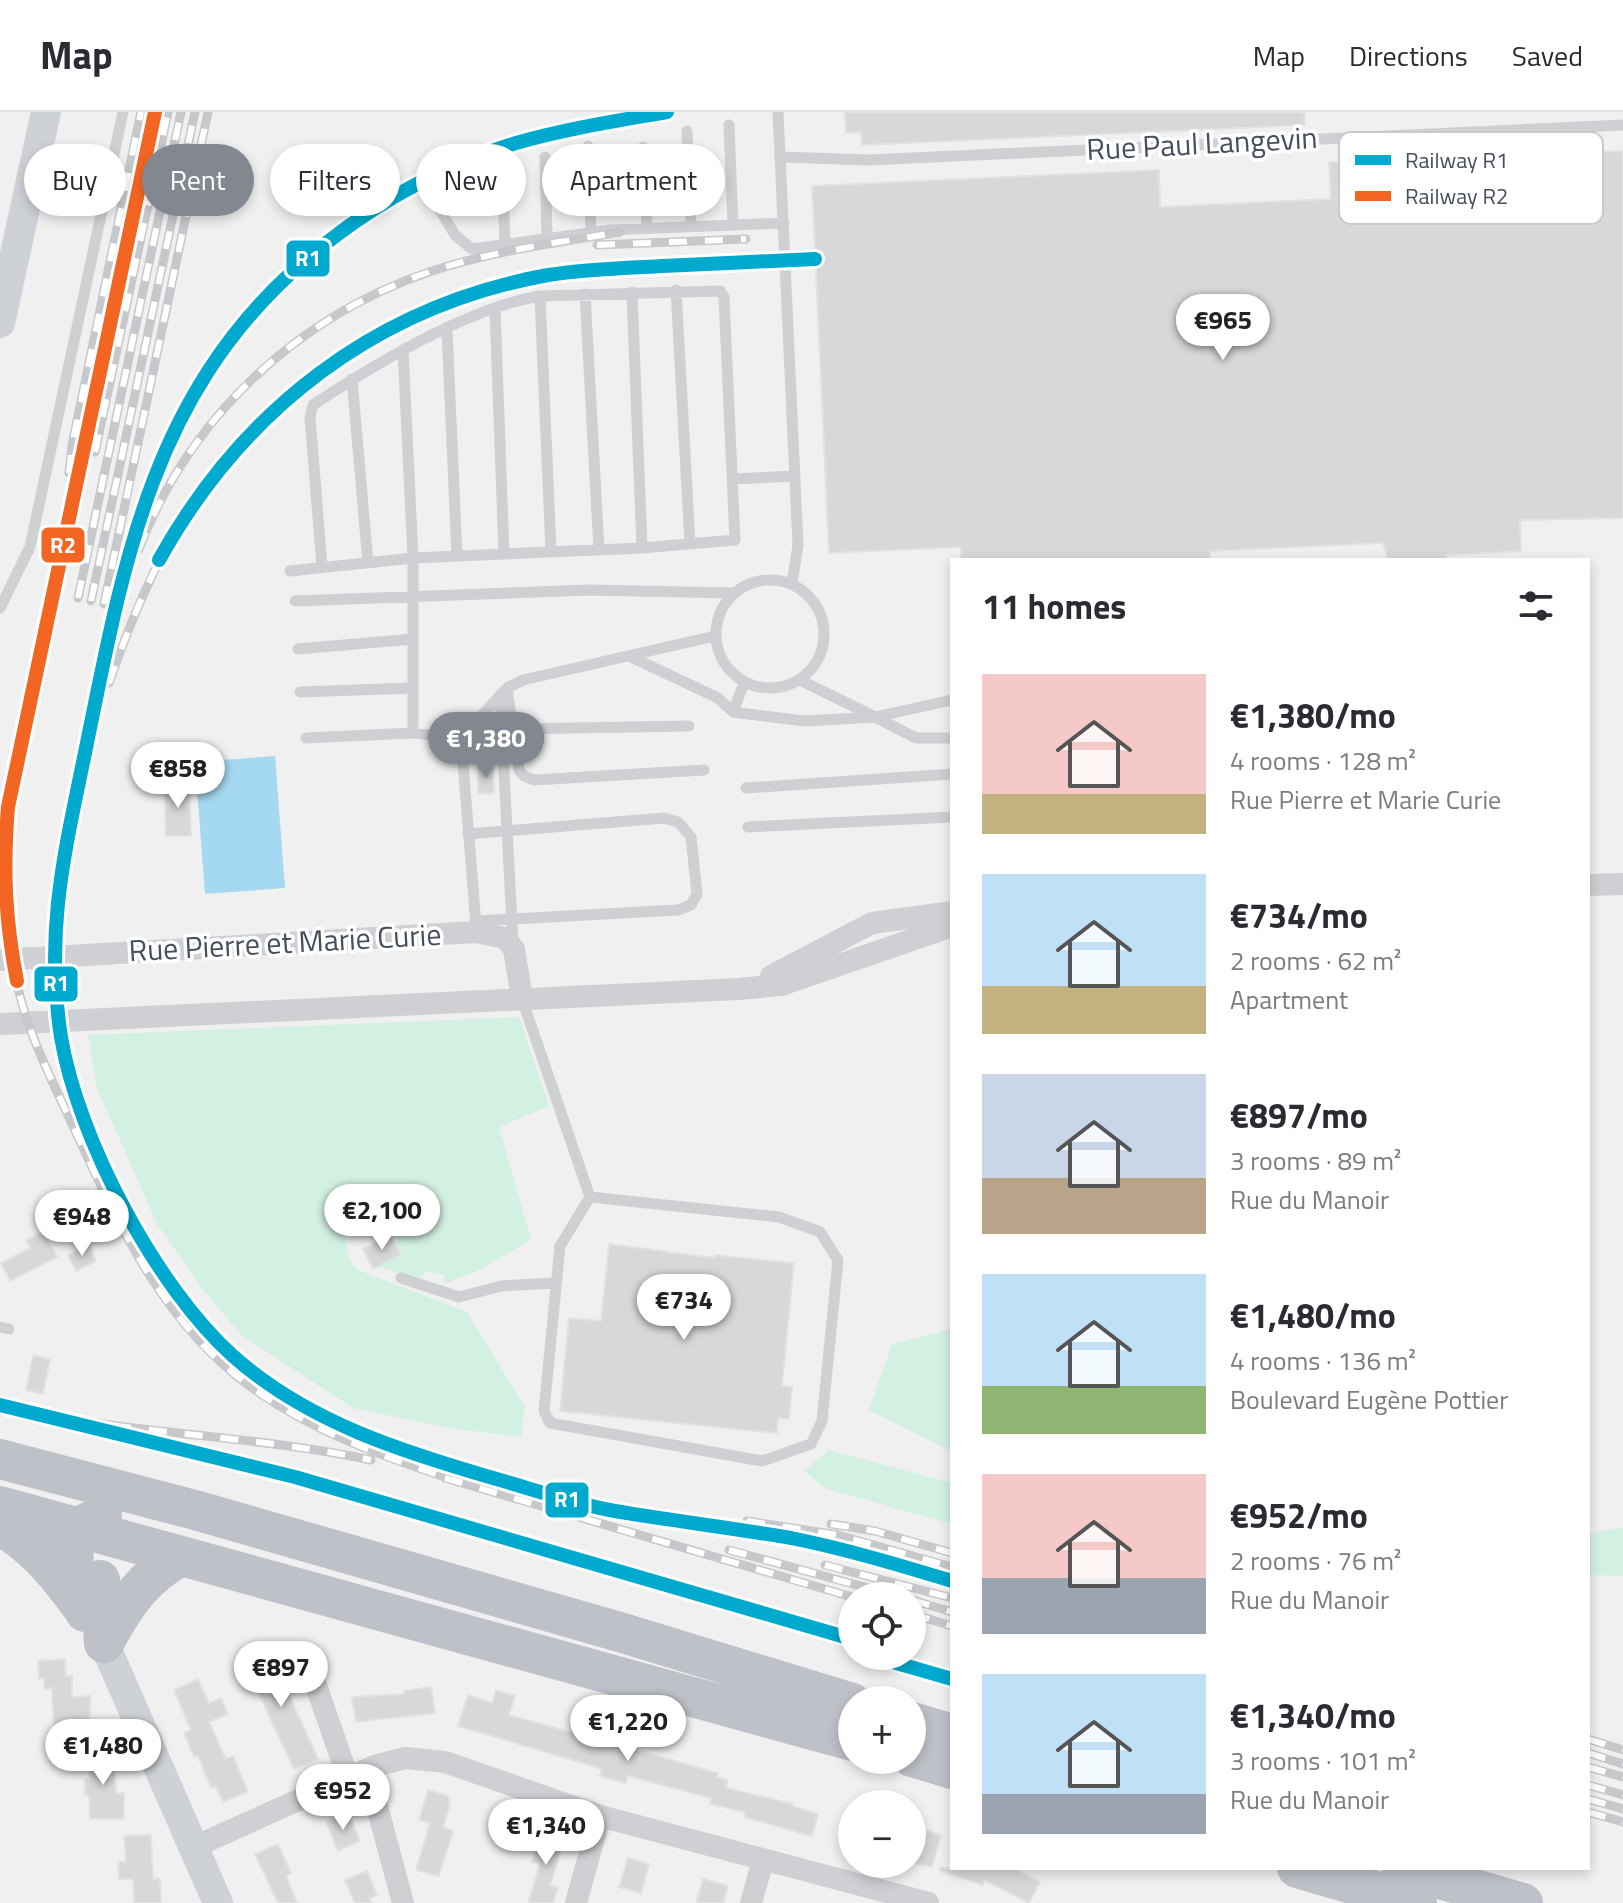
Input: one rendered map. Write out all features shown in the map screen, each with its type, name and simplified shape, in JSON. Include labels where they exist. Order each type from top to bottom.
[{"type":"highway","points":[[15,1462],[78,1495],[92,1527]]},
{"type":"highway","points":[[15,1462],[623,1633],[838,1699]]},
{"type":"highway","points":[[0,1506],[92,1527],[181,1556],[838,1737]]},
{"type":"highway","points":[[94,1627],[75,1569],[75,1541],[92,1527],[126,1511],[143,1512],[623,1633]]},
{"type":"highway","points":[[0,1526],[20,1539],[51,1568],[94,1627]]},
{"type":"highway","points":[[94,1627],[122,1608],[152,1574],[181,1556]]},
{"type":"highway","points":[[926,1726],[950,1733]]},
{"type":"highway","points":[[926,1761],[950,1768]]},
{"type":"highway","points":[[1304,1870],[1417,1903]]},
{"type":"highway","points":[[1409,1870],[1523,1903]]},
{"type":"street","points":[[0,323],[46,112]]},
{"type":"street","points":[[1590,885],[1623,884]]},
{"type":"street","points":[[738,989],[797,964],[872,923],[950,912]]},
{"type":"street","name":"Rue Pierre et Marie Curie","points":[[0,960],[476,926],[505,938],[514,949]]},
{"type":"street","points":[[0,1024],[781,985],[950,927]]},
{"type":"street","points":[[514,949],[522,999]]},
{"type":"street","points":[[94,1627],[218,1903]]},
{"type":"street","points":[[308,1662],[358,1774],[403,1903]]},
{"type":"street","points":[[194,1847],[358,1774],[405,1758],[445,1762],[600,1816],[924,1902]]},
{"type":"street","points":[[576,1903],[600,1816]]},
{"type":"street","points":[[751,1903],[763,1860]]},
{"type":"lane","points":[[0,608],[30,547],[123,112]]},
{"type":"lane","points":[[778,112],[798,545],[792,584]]},
{"type":"lane","points":[[729,125],[733,225]]},
{"type":"lane","name":"Rue Paul Langevin","points":[[1472,132],[1623,125]]},
{"type":"lane","points":[[687,131],[691,226]]},
{"type":"lane","name":"Rue Paul Langevin","points":[[781,157],[869,160],[1339,138]]},
{"type":"lane","points":[[444,216],[455,235],[472,249],[591,232],[784,223]]},
{"type":"lane","points":[[504,216],[505,244]]},
{"type":"lane","points":[[546,216],[547,237]]},
{"type":"lane","points":[[590,216],[591,232]]},
{"type":"lane","points":[[646,216],[647,228]]},
{"type":"lane","points":[[290,571],[413,558],[642,548],[735,540],[724,297],[715,289],[540,296],[516,300],[403,350],[313,405],[310,412],[322,567]]},
{"type":"lane","points":[[676,290],[690,544]]},
{"type":"lane","points":[[632,292],[642,548]]},
{"type":"lane","points":[[585,294],[599,550]]},
{"type":"lane","points":[[540,296],[551,552]]},
{"type":"lane","points":[[495,309],[504,553]]},
{"type":"lane","points":[[447,330],[457,556]]},
{"type":"lane","points":[[403,350],[413,558],[413,733]]},
{"type":"lane","points":[[352,379],[368,563]]},
{"type":"lane","points":[[733,479],[795,476]]},
{"type":"lane","points":[[773,580],[792,584],[814,603],[822,620],[824,637],[813,667],[800,680],[772,689],[744,683],[724,663],[715,636],[721,608],[733,593],[749,584],[773,580]]},
{"type":"lane","points":[[295,601],[590,590],[733,593]]},
{"type":"lane","points":[[468,834],[664,818],[678,822],[691,837],[697,894],[691,905],[678,910],[512,919],[476,926],[468,834],[461,738],[504,691],[523,680],[715,636]]},
{"type":"lane","points":[[298,649],[413,639]]},
{"type":"lane","points":[[629,656],[718,698],[733,712],[804,721],[875,717],[950,700]]},
{"type":"lane","points":[[800,680],[916,738],[950,738]]},
{"type":"lane","points":[[733,712],[744,683]]},
{"type":"lane","points":[[300,692],[413,688]]},
{"type":"lane","points":[[504,691],[519,770],[534,780],[704,770]]},
{"type":"lane","points":[[504,691],[507,831],[514,949]]},
{"type":"lane","points":[[513,729],[689,726]]},
{"type":"lane","points":[[306,738],[413,733],[461,738]]},
{"type":"lane","points":[[746,788],[950,774]]},
{"type":"lane","points":[[748,827],[950,817]]},
{"type":"lane","points":[[522,999],[590,1197]]},
{"type":"lane","points":[[590,1197],[779,1217],[820,1232],[838,1260],[822,1421],[811,1444],[762,1461],[550,1423],[544,1411],[560,1246],[590,1197]]},
{"type":"lane","points":[[401,1278],[459,1297],[501,1286],[555,1283]]},
{"type":"green space","points":[[519,1017],[549,1106],[499,1127],[531,1240],[479,1270],[444,1284],[445,1275],[425,1271],[422,1278],[377,1267],[401,1254],[392,1228],[372,1224],[362,1199],[354,1204],[346,1238],[348,1255],[358,1270],[467,1312],[525,1407],[521,1437],[448,1428],[353,1408],[241,1335],[201,1287],[157,1224],[97,1088],[88,1035]]},
{"type":"green space","points":[[950,1330],[950,1451],[869,1410],[892,1344]]},
{"type":"green space","points":[[828,1450],[950,1482],[950,1523],[824,1488],[805,1471]]},
{"type":"green space","points":[[1623,1527],[1623,1576],[1590,1575],[1590,1534]]},
{"type":"water","points":[[275,756],[285,888],[205,894],[195,762]]},
{"type":"building","points":[[845,112],[1304,112],[1305,125],[862,145],[861,132],[846,133]]},
{"type":"building","points":[[1623,151],[1623,518],[1520,520],[1521,551],[1446,555],[1447,558],[1387,558],[1383,543],[1210,551],[1210,558],[961,558],[961,547],[829,553],[812,186],[1159,170],[1160,207],[1331,199],[1329,162],[1339,162],[1339,224],[1603,224],[1603,152]]},
{"type":"building","points":[[478,767],[493,767],[494,793],[478,794]]},
{"type":"building","points":[[189,784],[191,836],[166,836],[164,786]]},
{"type":"building","points":[[44,1231],[57,1257],[10,1281],[1,1263],[30,1248],[26,1240]]},
{"type":"building","points":[[391,1235],[401,1254],[373,1269],[363,1249]]},
{"type":"building","points":[[609,1244],[715,1258],[715,1255],[794,1263],[782,1386],[792,1387],[789,1419],[778,1418],[777,1433],[560,1411],[569,1318],[601,1321]]},
{"type":"building","points":[[89,1245],[96,1261],[76,1271],[68,1255]]},
{"type":"building","points":[[33,1355],[50,1359],[43,1394],[26,1390]]},
{"type":"building","points":[[268,1649],[318,1759],[294,1769],[243,1660]]},
{"type":"building","points":[[65,1659],[66,1676],[72,1676],[72,1697],[91,1696],[88,1733],[54,1734],[52,1688],[44,1689],[44,1678],[39,1679],[38,1661]]},
{"type":"building","points":[[198,1679],[209,1703],[221,1698],[228,1714],[209,1722],[226,1759],[233,1756],[248,1792],[223,1802],[216,1786],[211,1788],[198,1756],[194,1757],[184,1733],[191,1730],[174,1690]]},
{"type":"building","points":[[431,1687],[435,1713],[356,1722],[352,1697],[404,1694],[404,1691]]},
{"type":"building","points":[[496,1690],[515,1696],[509,1715],[718,1773],[717,1777],[728,1780],[726,1788],[793,1804],[818,1814],[812,1836],[744,1817],[745,1812],[710,1804],[711,1798],[628,1776],[625,1783],[600,1776],[602,1769],[458,1726],[468,1695],[492,1703]]},
{"type":"building","points":[[114,1749],[116,1793],[124,1793],[124,1819],[90,1819],[89,1795],[85,1795],[85,1779],[89,1779],[88,1750]]},
{"type":"building","points":[[428,1790],[448,1796],[450,1805],[443,1827],[453,1831],[439,1876],[416,1870],[430,1823],[419,1820]]},
{"type":"building","points":[[348,1812],[360,1841],[338,1851],[326,1822]]},
{"type":"building","points":[[541,1830],[565,1837],[550,1885],[558,1888],[553,1903],[528,1903],[540,1864],[532,1862]]},
{"type":"building","points":[[926,1830],[941,1835],[932,1867],[926,1866]]},
{"type":"building","points":[[151,1835],[153,1879],[160,1879],[161,1903],[134,1903],[133,1879],[119,1879],[118,1862],[126,1862],[124,1836]]},
{"type":"building","points":[[278,1844],[291,1873],[286,1876],[297,1903],[278,1903],[255,1854]]},
{"type":"building","points":[[628,1858],[649,1864],[641,1893],[619,1887]]},
{"type":"building","points":[[940,1868],[1017,1870],[1040,1882],[1029,1903],[984,1880],[983,1885],[940,1871]]},
{"type":"building","points":[[367,1871],[377,1895],[370,1898],[372,1903],[355,1903],[345,1880]]},
{"type":"building","points":[[703,1879],[728,1886],[723,1903],[696,1903]]},
{"type":"railway","points":[[69,473],[72,445],[141,112]]},
{"type":"railway","points":[[155,112],[8,807],[6,898],[18,988],[42,1058],[106,1197],[145,1268],[191,1332],[219,1361],[251,1387],[299,1417],[374,1452],[454,1480]]},
{"type":"railway","points":[[95,452],[168,112]]},
{"type":"railway","points":[[78,598],[181,112]]},
{"type":"railway","points":[[91,601],[195,112]]},
{"type":"railway","points":[[104,604],[208,112]]},
{"type":"railway","points":[[667,112],[572,129],[516,143],[455,166],[396,196],[341,232],[291,273],[244,323],[205,376],[174,432],[150,490],[130,551],[100,677],[65,853],[56,923],[56,997],[61,1037],[84,1120],[124,1209],[149,1252],[204,1327],[233,1356],[293,1400],[394,1447],[571,1501],[615,1511],[791,1538],[950,1580]]},
{"type":"railway","points":[[139,549],[160,501],[187,457],[218,416],[253,378],[292,345],[335,316],[381,291],[452,265],[524,248],[620,232]]},
{"type":"railway","points":[[597,245],[746,239]]},
{"type":"railway","points":[[109,683],[163,553],[219,467],[256,426],[298,389],[343,356],[392,328],[443,305],[495,287],[548,275],[606,269],[815,259]]},
{"type":"railway","points":[[42,1414],[289,1446],[371,1460]]},
{"type":"railway","points":[[445,1478],[838,1593]]},
{"type":"railway","points":[[747,1521],[838,1535],[950,1566]]},
{"type":"railway","points":[[831,1524],[875,1531],[950,1552]]},
{"type":"railway","points":[[729,1550],[846,1582]]},
{"type":"railway","points":[[825,1565],[950,1597]]},
{"type":"railway","points":[[926,1604],[950,1611]]},
{"type":"railway","points":[[926,1618],[950,1625]]},
{"type":"railway","points":[[1590,1740],[1623,1750]]},
{"type":"railway","points":[[1590,1754],[1623,1764]]},
{"type":"railway","points":[[1590,1768],[1623,1777]]},
{"type":"railway","points":[[1590,1786],[1623,1795]]},
{"type":"railway","points":[[1590,1800],[1623,1809]]},
{"type":"railway","points":[[1590,1813],[1623,1822]]},
{"type":"rail line","name":"R2","points":[[17,981],[6,894],[8,807],[155,112]]},
{"type":"rail line","name":"R1","points":[[667,112],[572,129],[516,143],[455,166],[396,196],[341,232],[291,273],[244,323],[205,376],[174,432],[150,490],[130,551],[100,677],[65,853],[56,923],[56,997],[61,1037],[84,1120],[124,1209],[149,1252],[204,1327],[233,1356],[293,1400],[394,1447],[571,1501],[615,1511],[791,1538],[950,1580]]},
{"type":"rail line","name":"R1","points":[[159,560],[193,506],[231,456],[274,412],[320,372],[371,339],[426,311],[485,290],[562,273],[815,259]]},
{"type":"rail line","name":"R1","points":[[0,1405],[295,1477],[838,1635]]},
{"type":"rail line","name":"R1","points":[[921,1670],[950,1678]]}]
